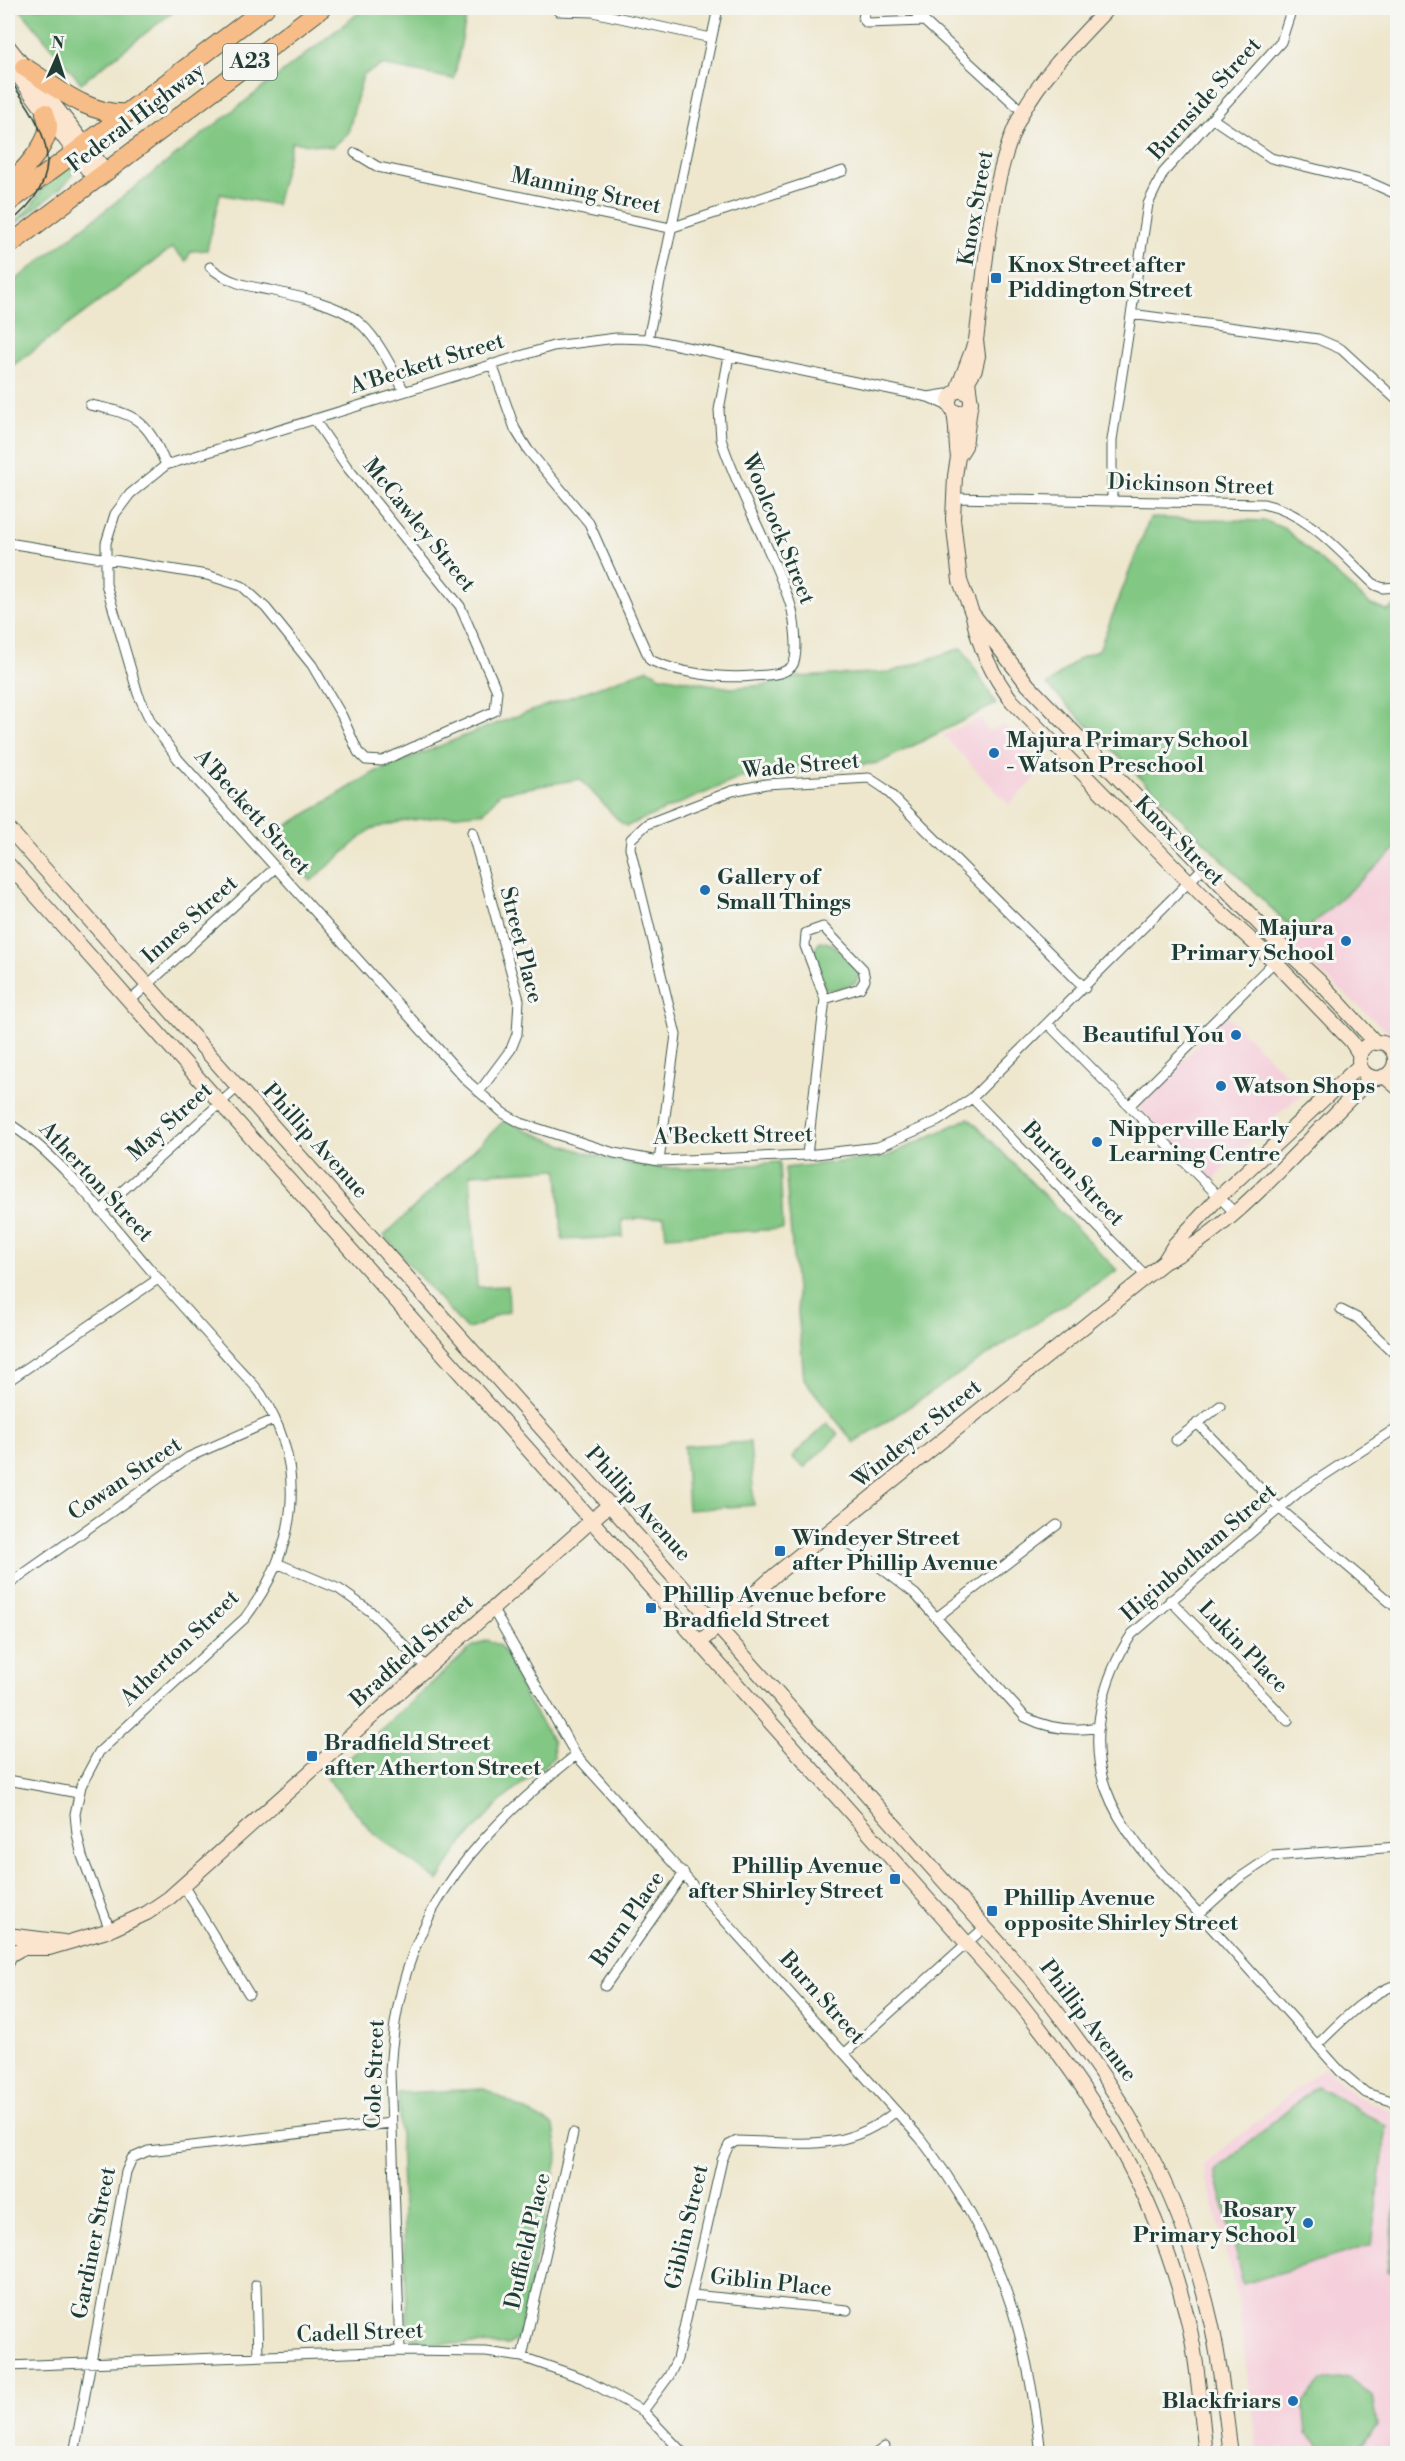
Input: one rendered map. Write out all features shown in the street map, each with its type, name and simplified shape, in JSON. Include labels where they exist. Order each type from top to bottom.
[{"type":"highway","name":"Federal Highway","points":[[8,203],[265,8]]},
{"type":"highway","name":"Federal Highway","points":[[8,246],[99,174],[322,8]]},
{"type":"highway","points":[[16,64],[96,110],[111,114],[128,113]]},
{"type":"highway","points":[[8,184],[24,171],[48,129],[45,113]]},
{"type":"main road","name":"Knox Street","points":[[1108,8],[1058,62],[1023,112],[1005,154],[997,190],[976,340],[953,401],[957,423],[955,444],[958,457],[953,498],[960,580],[972,613],[978,640],[989,665],[1012,701],[1191,882],[1274,961],[1351,1041],[1360,1060]]},
{"type":"main road","points":[[8,46],[45,113],[79,148]]},
{"type":"main road","points":[[16,64],[99,174]]},
{"type":"main road","name":"Knox Street","points":[[958,457],[965,446],[970,402],[967,385],[978,356],[976,340]]},
{"type":"main road","points":[[963,391],[970,402],[962,413],[953,401],[963,391]]},
{"type":"main road","name":"Knox Street","points":[[972,613],[1028,685],[1376,1043]]},
{"type":"main road","name":"Phillip Avenue","points":[[8,828],[985,1927],[1083,2043],[1136,2123],[1159,2168],[1184,2227],[1201,2282],[1217,2348],[1231,2454]]},
{"type":"main road","name":"Phillip Avenue","points":[[8,864],[592,1519],[967,1943],[1066,2060],[1117,2139],[1145,2193],[1185,2311],[1200,2392],[1206,2454]]},
{"type":"main road","points":[[1376,1043],[1390,1048],[1396,1064],[1384,1076],[1370,1076],[1360,1060],[1366,1046],[1376,1043]]},
{"type":"main road","name":"Windeyer Street","points":[[1164,1262],[1174,1244],[1219,1197],[1360,1060]]},
{"type":"main road","name":"Windeyer Street","points":[[700,1642],[831,1530],[1146,1276],[1164,1262],[1189,1251],[1234,1212],[1362,1087],[1370,1076]]},
{"type":"main road","points":[[1384,1076],[1398,1088]]},
{"type":"main road","name":"Bradfield Street","points":[[11,1957],[110,1930],[147,1913],[183,1885],[610,1504]]},
{"type":"main road","points":[[10,1935],[17,1941],[11,1957]]},
{"type":"main road","name":"Bradfield Street","points":[[10,1935],[64,1942]]},
{"type":"street","points":[[648,339],[718,8]]},
{"type":"street","points":[[865,8],[862,19],[867,23],[924,21]]},
{"type":"street","points":[[911,8],[1023,112]]},
{"type":"street","name":"Burnside Street","points":[[1112,501],[1112,440],[1144,223],[1154,188],[1163,173],[1281,42],[1292,8]]},
{"type":"street","points":[[558,11],[593,12],[711,38]]},
{"type":"street","points":[[1213,118],[1271,158],[1369,182],[1398,195]]},
{"type":"street","name":"Manning Street","points":[[355,153],[378,167],[670,228],[843,171]]},
{"type":"street","points":[[210,267],[222,277],[238,284],[328,305],[355,317],[376,338],[404,391]]},
{"type":"street","points":[[1131,314],[1318,339],[1341,350],[1398,401]]},
{"type":"street","name":"A'Beckett Street","points":[[953,401],[648,339],[616,338],[553,346],[166,465],[130,494],[115,514],[106,543],[106,584],[138,694],[151,722],[178,759],[479,1092],[503,1113],[520,1123],[614,1153],[659,1161],[807,1155],[878,1147],[938,1121],[972,1098],[1204,867]]},
{"type":"street","name":"Woolcock Street","points":[[492,364],[515,429],[528,450],[589,523],[650,660],[732,677],[774,674],[792,665],[796,654],[790,603],[721,439],[719,410],[729,356]]},
{"type":"street","points":[[90,405],[118,410],[138,420],[153,435],[166,465]]},
{"type":"street","name":"McCawley Street","points":[[8,543],[207,575],[229,581],[249,591],[267,608],[312,665],[342,716],[358,752],[366,760],[381,761],[495,711],[497,691],[460,606],[347,467],[314,419]]},
{"type":"street","name":"Dickinson Street","points":[[953,498],[1263,504],[1283,508],[1322,535],[1375,585],[1383,588],[1398,587]]},
{"type":"street","name":"Wade Street","points":[[659,1161],[676,1035],[630,848],[631,839],[638,832],[664,817],[748,787],[869,778],[884,788],[1085,988]]},
{"type":"street","name":"Street Place","points":[[472,832],[519,1000],[517,1034],[511,1049],[479,1092]]},
{"type":"street","name":"Innes Street","points":[[130,1001],[276,868]]},
{"type":"street","points":[[807,1155],[825,999],[805,946],[806,933],[823,927],[863,969],[865,980],[860,987],[825,999]]},
{"type":"street","points":[[1129,1106],[1286,950]]},
{"type":"street","points":[[1048,1024],[1234,1212]]},
{"type":"street","name":"May Street","points":[[100,1211],[238,1087]]},
{"type":"street","name":"Burton Street","points":[[972,1098],[1146,1276]]},
{"type":"street","name":"Atherton Street","points":[[8,1123],[31,1137],[100,1211],[260,1393],[284,1447],[291,1479],[289,1521],[279,1564],[245,1618],[99,1752],[78,1793],[77,1834],[82,1856],[110,1930]]},
{"type":"street","points":[[8,1381],[158,1279]]},
{"type":"street","points":[[1341,1310],[1357,1318],[1398,1357]]},
{"type":"street","points":[[1176,1440],[1220,1406]]},
{"type":"street","name":"Cowan Street","points":[[8,1585],[189,1458],[273,1420]]},
{"type":"street","points":[[1197,1423],[1279,1508],[1398,1610]]},
{"type":"street","name":"Higinbotham Street","points":[[1398,1427],[1300,1491],[1132,1634],[1120,1653],[1102,1701],[1099,1727],[1100,1766],[1106,1789],[1136,1844],[1340,2071],[1366,2093],[1398,2103]]},
{"type":"street","points":[[936,1618],[1057,1525]]},
{"type":"street","points":[[831,1530],[915,1594],[1025,1717],[1040,1725],[1064,1730],[1099,1727]]},
{"type":"street","points":[[279,1564],[339,1589],[362,1605],[426,1668]]},
{"type":"street","name":"Lukin Place","points":[[1170,1600],[1288,1721]]},
{"type":"street","name":"Burn Street","points":[[492,1608],[576,1755],[845,2053],[942,2166],[990,2249],[1023,2340],[1034,2388],[1041,2454]]},
{"type":"street","name":"Cole Street","points":[[400,2351],[391,2123],[392,2034],[406,1969],[425,1922],[449,1879],[482,1839],[576,1755]]},
{"type":"street","points":[[8,1780],[78,1793]]},
{"type":"street","points":[[1199,1914],[1238,1879],[1272,1856],[1398,1847]]},
{"type":"street","name":"Burn Place","points":[[605,1986],[684,1873]]},
{"type":"street","points":[[183,1885],[249,1994]]},
{"type":"street","points":[[845,2053],[985,1927]]},
{"type":"street","points":[[1317,2045],[1363,2001],[1379,1990],[1398,1984]]},
{"type":"street","name":"Giblin Street","points":[[643,2412],[674,2368],[722,2160],[729,2145],[737,2141],[835,2143],[868,2132],[896,2111]]},
{"type":"street","name":"Gardiner Street","points":[[74,2454],[126,2172],[132,2158],[148,2151],[391,2123]]},
{"type":"street","name":"Duffield Place","points":[[522,2357],[573,2133]]},
{"type":"street","points":[[256,2284],[258,2356]]},
{"type":"street","name":"Giblin Place","points":[[692,2295],[847,2310]]},
{"type":"street","name":"Cadell Street","points":[[8,2366],[400,2351],[463,2351],[522,2357],[582,2378],[643,2412],[684,2454]]},
{"type":"street","points":[[874,2454],[885,2447]]},
{"type":"shaded area","name":"Majura Primary School - Watson Preschool","points":[[981,718],[988,731],[1004,725],[1043,771],[1009,805],[943,735]]},
{"type":"shaded area","name":"Majura Primary School","points":[[1397,848],[1397,1040],[1289,945]]},
{"type":"shaded area","name":"Watson Shops","points":[[1227,1016],[1304,1092],[1260,1130],[1212,1182],[1136,1105]]},
{"type":"shaded area","points":[[1325,2066],[1356,2096],[1397,2113],[1397,2453],[1257,2453],[1237,2295],[1203,2165]]},
{"type":"green space","points":[[19,8],[178,8],[81,83]]},
{"type":"green space","points":[[365,8],[468,8],[454,79],[382,65],[363,75],[348,133],[333,147],[292,142],[276,205],[220,194],[207,250],[191,251],[186,261],[172,248],[8,369],[8,286]]},
{"type":"green space","points":[[73,161],[75,169],[69,180],[8,230],[32,205],[43,187]]},
{"type":"green space","points":[[1150,518],[1266,521],[1285,529],[1371,605],[1388,611],[1397,604],[1397,848],[1299,936],[1047,685],[1078,659],[1099,650]]},
{"type":"green space","points":[[962,648],[996,704],[879,763],[740,778],[627,826],[621,823],[580,779],[500,793],[484,812],[403,821],[371,829],[311,881],[270,836],[375,772],[487,727],[648,669],[661,676],[731,688],[765,685],[798,677],[891,672]]},
{"type":"green space","points":[[820,941],[832,944],[856,969],[859,973],[856,983],[832,990],[824,988],[814,951]]},
{"type":"green space","points":[[969,1118],[1117,1270],[854,1443],[804,1379],[785,1168],[886,1157]]},
{"type":"green space","points":[[505,1120],[582,1152],[643,1166],[693,1168],[780,1162],[783,1229],[666,1236],[664,1217],[622,1220],[623,1237],[562,1240],[558,1169],[470,1174],[477,1287],[508,1286],[509,1312],[466,1329],[384,1236]]},
{"type":"green space","points":[[827,1423],[838,1435],[804,1468],[792,1457]]},
{"type":"green space","points":[[750,1442],[754,1505],[688,1510],[684,1446]]},
{"type":"green space","points":[[487,1640],[500,1646],[505,1653],[527,1700],[553,1742],[554,1757],[499,1803],[460,1846],[438,1881],[373,1833],[327,1778],[472,1647]]},
{"type":"green space","name":"Rosary Primary School","points":[[1317,2086],[1387,2126],[1371,2245],[1243,2284],[1215,2171]]},
{"type":"green space","points":[[485,2089],[554,2126],[558,2155],[518,2339],[508,2345],[427,2343],[412,2338],[408,2331],[398,2093]]},
{"type":"green space","points":[[1397,2195],[1397,2274],[1387,2272]]},
{"type":"green space","points":[[1349,2378],[1372,2396],[1377,2426],[1360,2448],[1329,2453],[1306,2433],[1303,2404],[1321,2381]]},
{"type":"tram line","points":[[8,78],[34,116],[47,153],[46,171],[40,188],[28,206],[8,224]]},
{"type":"place","name":"Knox Street after Piddington Street","points":[[996,278]]},
{"type":"place","name":"Majura Primary School - Watson Preschool","points":[[994,753]]},
{"type":"place","name":"Gallery of Small Things","points":[[705,890]]},
{"type":"place","name":"Majura Primary School","points":[[1346,941]]},
{"type":"place","name":"Beautiful You","points":[[1236,1035]]},
{"type":"place","name":"Watson Shops","points":[[1221,1086]]},
{"type":"place","name":"Nipperville Early Learning Centre","points":[[1097,1142]]},
{"type":"place","name":"Windeyer Street after Phillip Avenue","points":[[780,1551]]},
{"type":"place","name":"Phillip Avenue before Bradfield Street","points":[[651,1608]]},
{"type":"place","name":"Bradfield Street after Atherton Street","points":[[312,1756]]},
{"type":"place","name":"Phillip Avenue after Shirley Street","points":[[895,1879]]},
{"type":"place","name":"Phillip Avenue opposite Shirley Street","points":[[992,1911]]},
{"type":"place","name":"Rosary Primary School","points":[[1308,2223]]},
{"type":"place","name":"Blackfriars","points":[[1293,2401]]}]
